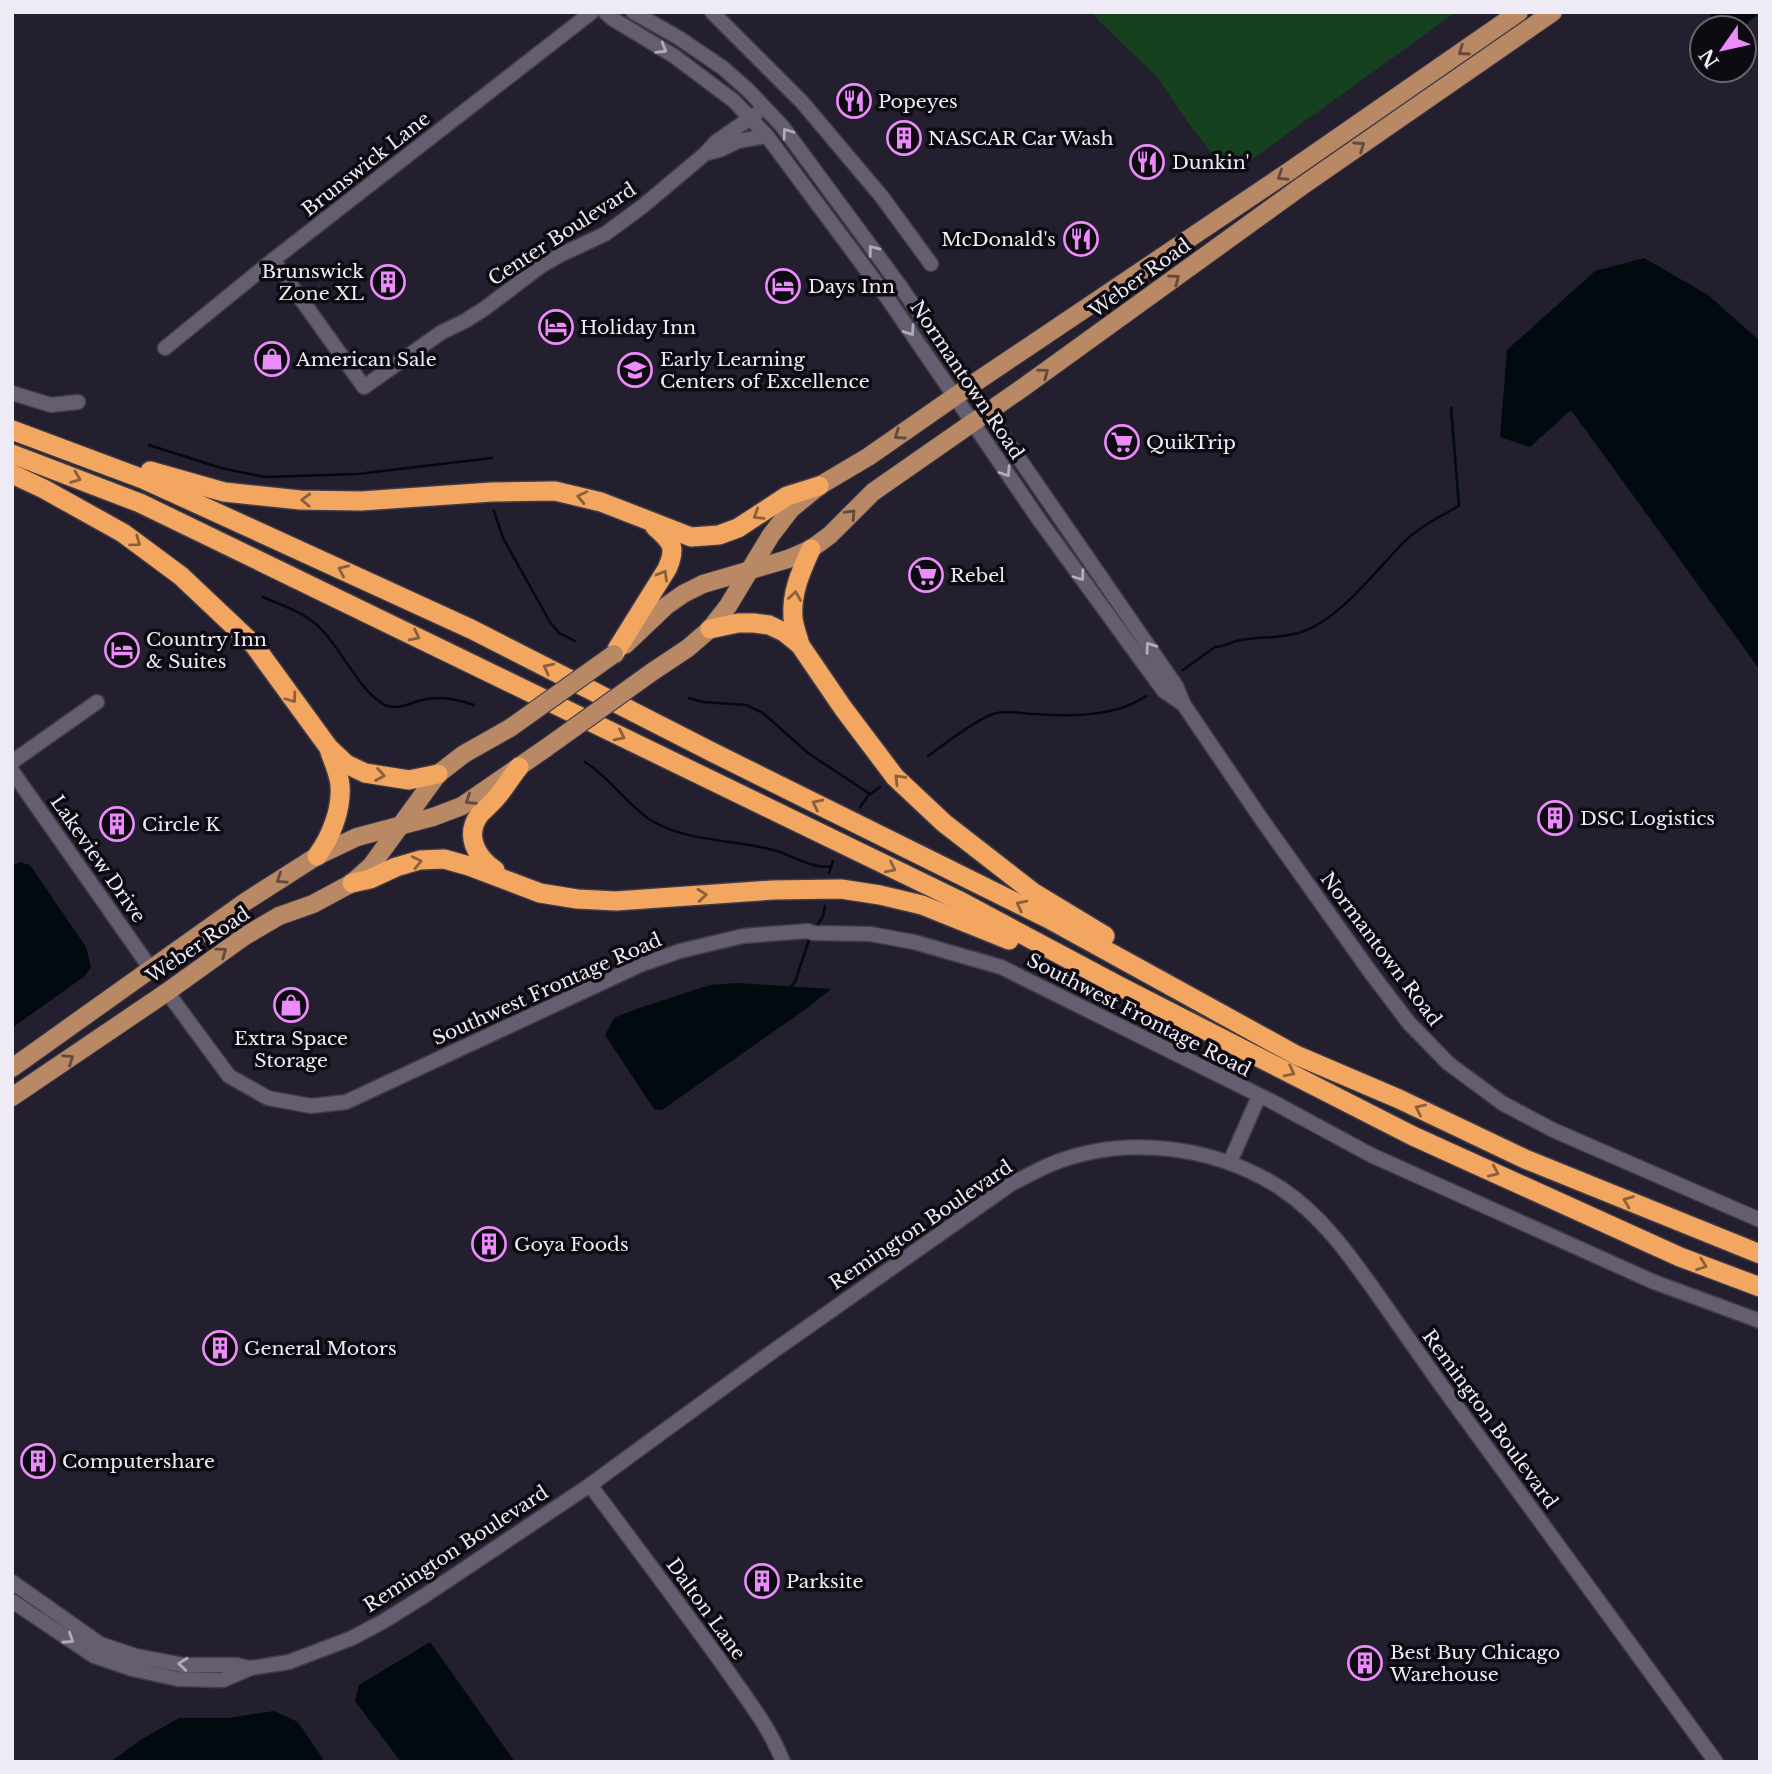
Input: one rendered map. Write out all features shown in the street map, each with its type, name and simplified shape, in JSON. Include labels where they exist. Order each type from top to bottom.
[{"type":"highway","points":[[12,429],[102,458],[224,492],[300,500],[361,501],[524,490],[555,491],[601,502],[691,537],[719,535],[738,528],[787,496],[819,486]]},
{"type":"highway","points":[[12,429],[143,479],[471,629],[1049,919],[1296,1055],[1399,1099],[1525,1159],[1760,1254]]},
{"type":"highway","points":[[12,454],[140,503],[958,900],[1119,986],[1413,1136],[1680,1257],[1760,1287]]},
{"type":"highway","points":[[12,474],[123,533],[181,576],[254,645],[328,748],[346,764],[365,773],[409,780],[439,774]]},
{"type":"highway","points":[[614,654],[672,558],[673,547],[667,538],[646,520]]},
{"type":"highway","points":[[800,645],[793,619],[793,600],[799,574],[811,549]]},
{"type":"highway","points":[[710,629],[738,623],[769,625],[784,632],[800,645],[895,777],[944,823],[1034,892],[1296,1055]]},
{"type":"highway","points":[[317,856],[327,843],[333,826],[340,788],[338,774],[328,748]]},
{"type":"highway","points":[[513,883],[478,855],[471,832],[479,816],[519,767]]},
{"type":"highway","points":[[352,883],[420,860],[444,859],[540,893],[577,899],[616,901],[773,890],[841,889],[922,905],[1119,986]]},
{"type":"main road","name":"Weber Road","points":[[12,1068],[254,896],[317,856],[356,837],[433,817],[462,806],[519,767],[688,648],[710,629],[729,606],[771,536],[791,509],[819,486],[868,457],[1519,12]]},
{"type":"main road","name":"Weber Road","points":[[12,1097],[245,936],[279,916],[313,904],[352,883],[371,866],[439,774],[464,754],[510,728],[614,654],[683,594],[702,584],[788,559],[811,549],[830,535],[873,492],[1314,178],[1553,12]]},
{"type":"street","name":"Brunswick Lane","points":[[165,348],[273,260],[592,12]]},
{"type":"street","name":"Normantown Road","points":[[605,12],[674,56],[734,101],[768,136],[871,276],[962,391],[1040,521],[1164,691],[1184,705],[1260,817],[1409,1023],[1448,1063],[1502,1103],[1553,1130],[1760,1220]]},
{"type":"street","name":"Normantown Road","points":[[633,12],[679,38],[723,68],[782,125],[900,286],[962,391]]},
{"type":"street","points":[[712,12],[802,102],[882,197],[931,264]]},
{"type":"street","name":"Center Boulevard","points":[[273,260],[363,387],[442,332],[484,309],[541,266],[605,234],[643,206],[716,142],[766,108]]},
{"type":"street","name":"Center Boulevard","points":[[706,153],[738,141],[768,136]]},
{"type":"street","points":[[12,393],[51,405],[78,402]]},
{"type":"street","points":[[12,762],[97,702]]},
{"type":"street","name":"Lakeview Drive","points":[[12,771],[151,970]]},
{"type":"street","name":"Southwest Frontage Road","points":[[167,992],[229,1076],[268,1098],[311,1106],[346,1102],[639,965],[680,951],[743,936],[808,932],[870,934],[914,942],[1001,967],[1270,1101],[1371,1155],[1641,1277],[1760,1321]]},
{"type":"street","name":"Southwest Frontage Road","points":[[1230,1163],[1259,1096]]},
{"type":"street","name":"Remington Boulevard","points":[[12,1601],[94,1656],[132,1670],[178,1679],[223,1679],[251,1668],[289,1662],[384,1622],[590,1485],[772,1352],[1011,1184],[1050,1165],[1094,1152],[1135,1147],[1181,1150],[1230,1163],[1282,1189],[1314,1214],[1349,1254],[1440,1384],[1716,1762]]},
{"type":"street","name":"Dalton Lane","points":[[590,1485],[678,1601],[754,1710],[775,1741],[783,1762]]},
{"type":"street","name":"Remington Boulevard","points":[[12,1582],[100,1644],[136,1656],[183,1665],[237,1665],[251,1668]]},
{"type":"green space","points":[[1092,12],[1456,12],[1240,168],[1221,165],[1158,78]]},
{"type":"shaded area","points":[[1709,12],[1760,12],[1758,14]]},
{"type":"shaded area","points":[[1644,258],[1708,295],[1760,341],[1760,670],[1571,410],[1530,447],[1500,437],[1507,350],[1595,271]]},
{"type":"shaded area","points":[[20,862],[30,865],[86,947],[91,967],[85,976],[12,1028],[12,866]]},
{"type":"shaded area","points":[[737,983],[831,989],[662,1110],[654,1109],[605,1035],[614,1018],[710,985]]},
{"type":"shaded area","points":[[430,1642],[515,1762],[401,1762],[355,1701],[359,1685]]},
{"type":"shaded area","points":[[274,1711],[298,1722],[325,1762],[110,1762],[142,1739],[179,1718],[228,1718]]},
{"type":"waterway","points":[[1183,670],[1215,647],[1241,640],[1293,634],[1322,622],[1358,591],[1407,539],[1428,523],[1459,506],[1451,408]]},
{"type":"waterway","points":[[149,445],[221,468],[265,477],[357,474],[492,458]]},
{"type":"waterway","points":[[494,511],[503,538],[550,622],[559,633],[575,641]]},
{"type":"waterway","points":[[263,597],[295,611],[317,625],[368,691],[385,705],[401,706],[439,698],[474,705]]},
{"type":"waterway","points":[[928,756],[972,725],[997,713],[1092,714],[1121,708],[1146,696]]},
{"type":"waterway","points":[[689,698],[703,702],[746,705],[763,713],[808,753],[870,794]]},
{"type":"waterway","points":[[585,762],[640,812],[664,827],[696,837],[780,852],[813,865],[831,866]]},
{"type":"waterway","points":[[860,807],[868,796],[880,787]]},
{"type":"waterway","points":[[829,873],[833,861]]},
{"type":"waterway","points":[[817,926],[825,906]]},
{"type":"waterway","points":[[791,986],[795,982],[810,937]]},
{"type":"place","name":"Popeyes","points":[[854,101]]},
{"type":"place","name":"NASCAR Car Wash","points":[[904,138]]},
{"type":"place","name":"Dunkin'","points":[[1147,162]]},
{"type":"place","name":"McDonald's","points":[[1081,239]]},
{"type":"place","name":"Brunswick Zone XL","points":[[388,282]]},
{"type":"place","name":"Days Inn","points":[[783,286]]},
{"type":"place","name":"Holiday Inn","points":[[556,327]]},
{"type":"place","name":"American Sale","points":[[272,359]]},
{"type":"place","name":"Early Learning Centers of Excellence","points":[[635,370]]},
{"type":"place","name":"QuikTrip","points":[[1122,442]]},
{"type":"place","name":"Rebel","points":[[926,575]]},
{"type":"place","name":"Country Inn & Suites","points":[[122,650]]},
{"type":"place","name":"DSC Logistics","points":[[1555,818]]},
{"type":"place","name":"Circle K","points":[[117,824]]},
{"type":"place","name":"Extra Space Storage","points":[[291,1005]]},
{"type":"place","name":"Goya Foods","points":[[489,1244]]},
{"type":"place","name":"General Motors","points":[[220,1348]]},
{"type":"place","name":"Computershare","points":[[38,1461]]},
{"type":"place","name":"Parksite","points":[[762,1581]]},
{"type":"place","name":"Best Buy Chicago Warehouse","points":[[1365,1663]]}]
